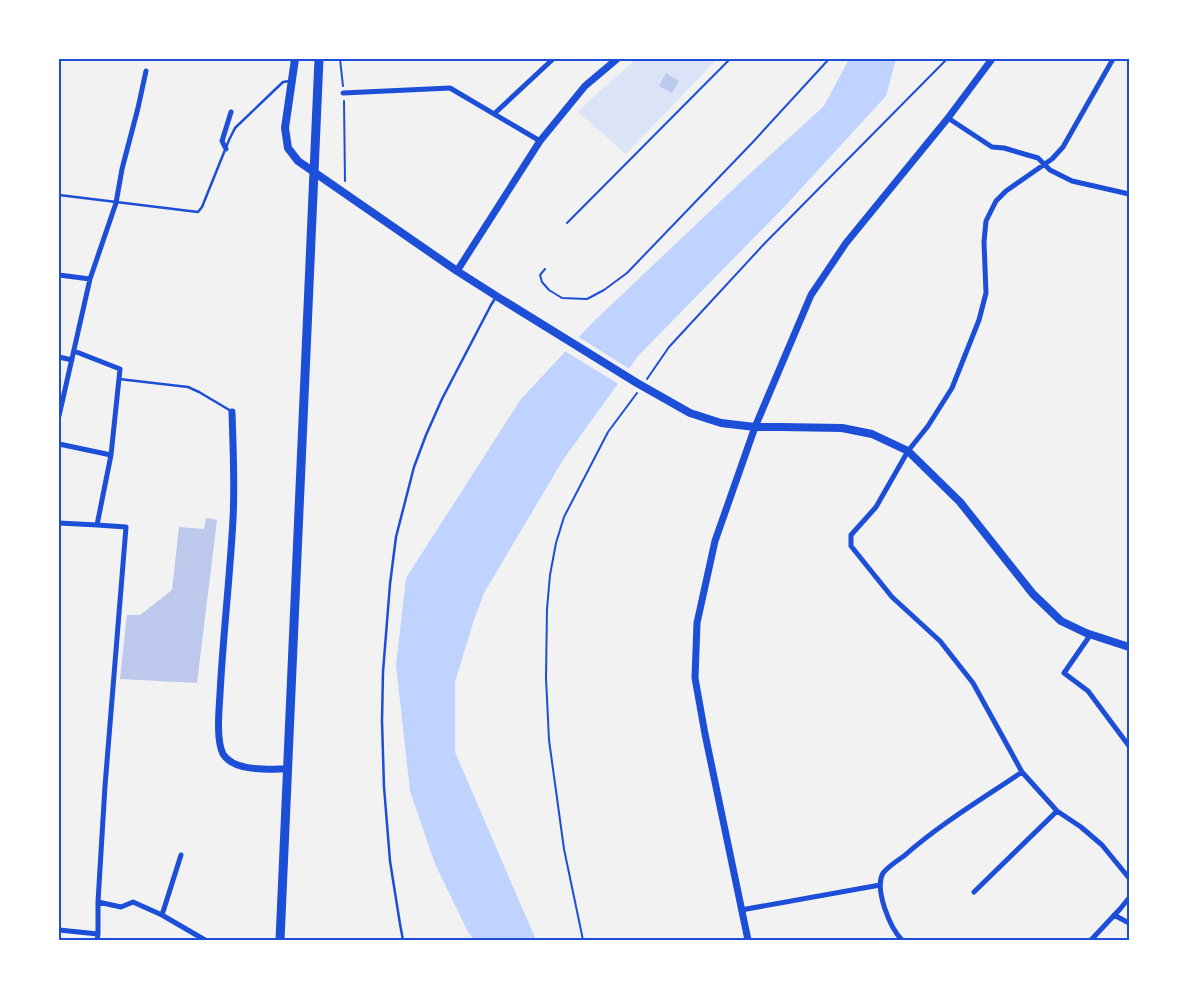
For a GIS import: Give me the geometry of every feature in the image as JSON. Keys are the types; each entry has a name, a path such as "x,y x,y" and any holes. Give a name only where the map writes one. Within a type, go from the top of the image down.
{"highway":[{"path":"280,940 319,59"}],"main road":[{"path":"294,59 285,128 288,148 298,161 457,271 637,383 690,413 721,423 755,428 781,426 842,428 872,434 908,452 960,502 1033,594 1061,621 1129,647"}],"street":[{"path":"494,114 552,59"},
{"path":"457,271 540,141 585,86 617,59"},
{"path":"748,940 704,734 695,678 697,623 715,541 773,381 811,295 846,243 948,118 992,59"},
{"path":"1113,59 1063,147 1052,159 1006,191 996,201 986,221 984,242 986,293 979,320 952,388 928,426 908,452 876,507 851,535 850,546 892,597 940,641 973,683 1022,772 1057,811 1081,827 1102,845 1129,878"},
{"path":"59,416 90,279 116,203 122,169 146,71"},
{"path":"343,93 450,88 540,141"},
{"path":"226,149 222,141 231,112"},
{"path":"948,118 992,147 1004,148 1038,158 1050,170 1072,181 1129,194"},
{"path":"59,275 90,279"},
{"path":"74,351 120,369 110,454 97,525"},
{"path":"59,357 72,360"},
{"path":"232,412 233,519 218,717 220,744 224,755 232,763 258,769 288,769"},
{"path":"59,444 110,454"},
{"path":"59,523 126,527 106,776 97,940"},
{"path":"1091,634 1064,673 1088,691 1129,746"},
{"path":"902,940 885,911 880,884 884,872 924,838 1022,772"},
{"path":"974,892 1057,811"},
{"path":"162,915 181,855"},
{"path":"741,910 880,884"},
{"path":"1091,940 1129,898"},
{"path":"98,902 121,907 133,902 162,915 205,940"},
{"path":"1114,915 1129,923"},
{"path":"59,930 98,934"}],"lane":[{"path":"59,195 198,212 202,207 235,128 283,82 292,81"},
{"path":"404,940 390,860 384,787 382,721 383,672 396,537 412,476 426,435 442,399 491,305 499,298"},
{"path":"119,379 188,387 232,412"}],"path":[{"path":"340,59 343,93 345,194"},
{"path":"567,223 730,59"},
{"path":"545,269 540,275 542,282 549,290 562,298 587,299 604,290 627,273 752,143 829,59"},
{"path":"647,379 669,346 765,243 947,59"},
{"path":"583,940 564,849 549,740 546,678 547,609 550,575 564,517 608,432 636,394"}],"shaded area":[{"path":"636,59 717,59 626,154 578,112"}],"water":[{"path":"849,59 896,59 886,96 786,205 638,356 563,460 484,593 455,682 455,752 536,940 474,940 468,932 435,864 410,791 396,665 406,578 521,399 591,324 824,106"}],"pier":[{"path":"577,336 631,370 620,385 563,350"}],"building":[{"path":"666,73 679,81 672,93 659,86"},
{"path":"206,518 217,520 197,683 120,679 127,615 140,615 172,590 179,527 204,529"}]}
